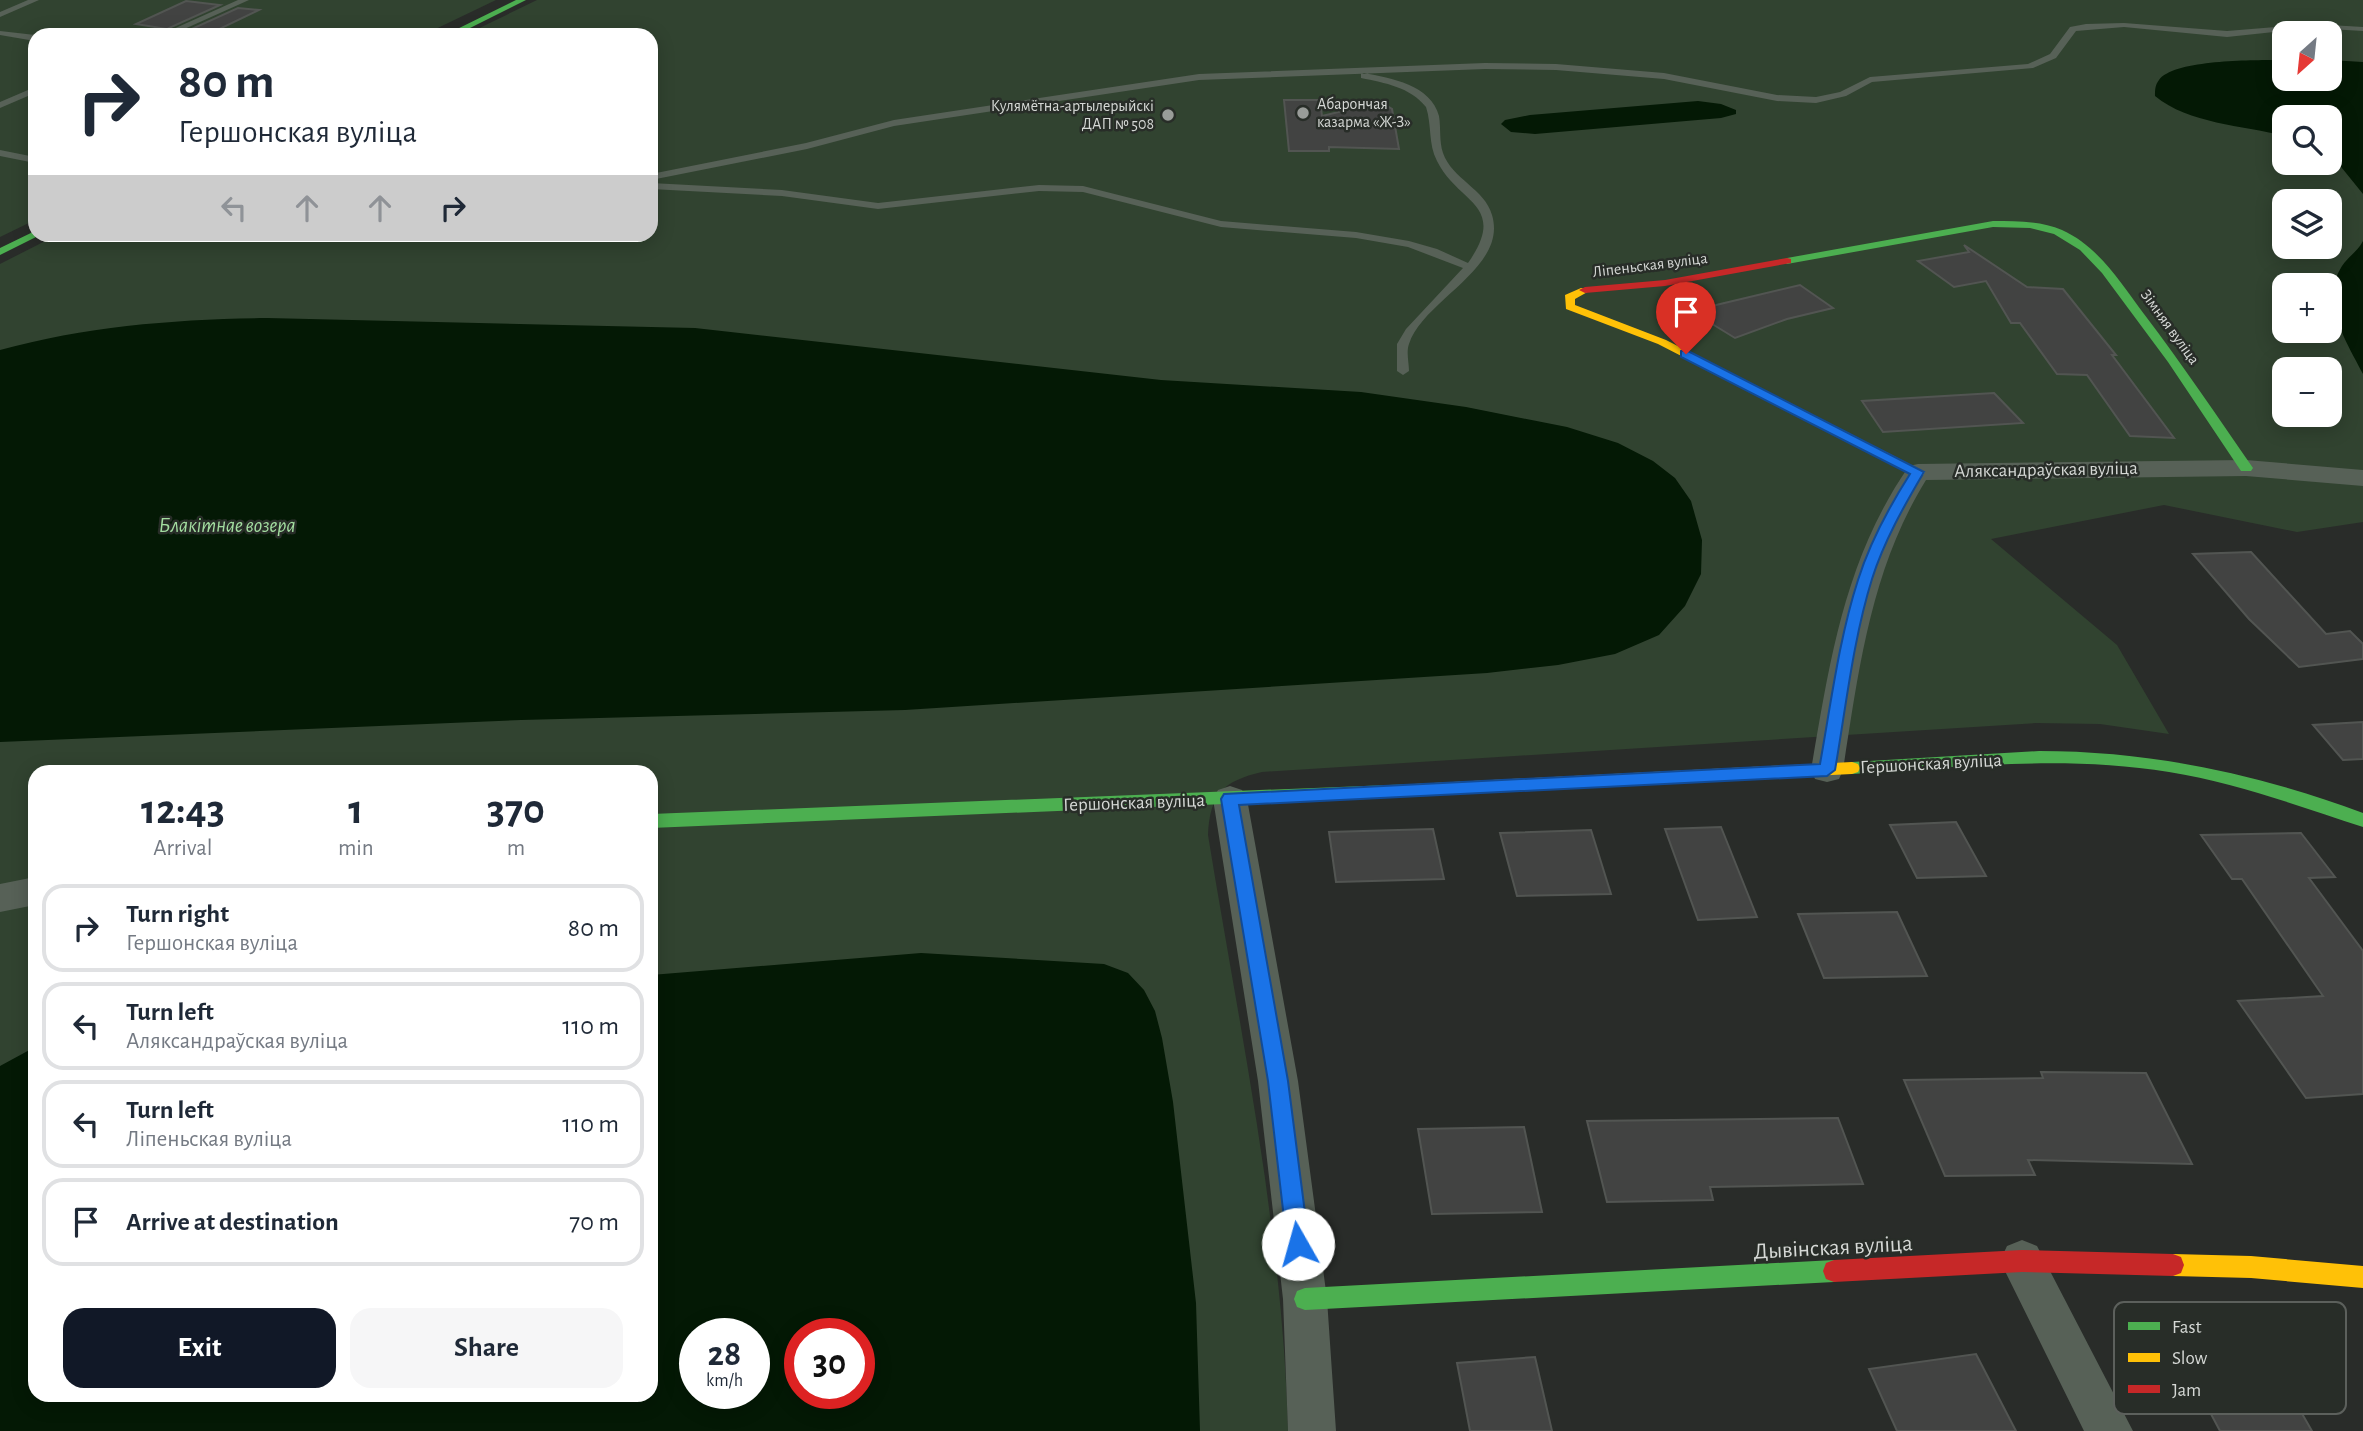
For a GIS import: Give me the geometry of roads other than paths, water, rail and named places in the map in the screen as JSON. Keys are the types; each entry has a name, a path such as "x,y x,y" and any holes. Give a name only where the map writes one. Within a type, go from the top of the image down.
{"street":[{"path":"464,28 522,0"},
{"name":"Ліпеньская вуліца","path":"1918,472 1662,342 1625,326 1578,312 1570,307 1569,297 1585,290 1665,283 1993,224 2009,223 2045,228"},
{"name":"Зімняя вуліца","path":"2045,228 2066,235 2095,258 2176,364 2246,468"},
{"path":"0,252 28,238"},
{"name":"Аляксандраўская вуліца","path":"1918,472 2246,468 2363,478"},
{"path":"1827,770 1848,650 1865,579 1893,512 1918,472"},
{"name":"Гершонская вуліца","path":"658,821 1230,799 2062,757 2116,757 2223,774 2283,791 2363,820"},
{"path":"1230,799 1278,1081 1305,1299 1312,1431"},
{"path":"2022,1261 2109,1431"},
{"name":"Дывінская вуліца","path":"1305,1299 2022,1261 2252,1266 2363,1277"}],"lane":[{"path":"0,15 35,0"},
{"path":"179,28 245,0"},
{"path":"658,176 807,146 894,123 1199,77 1485,66 1556,67 1664,76 1777,97 1816,100 1843,94 1870,80 2029,66 2053,56 2073,29 2086,26 2124,25 2227,34 2314,26 2363,29"},
{"path":"0,33 28,37"},
{"path":"1327,71 1380,79 1400,85 1427,102 1433,113 1439,158 1447,173 1480,203 1488,217 1485,242 1471,268 1425,311 1410,329 1402,347 1403,371"},
{"path":"0,105 28,93"},
{"path":"0,153 28,159"},
{"path":"658,186 769,192 878,206 1015,190 1083,189 1221,224 1345,234 1409,244 1433,251 1471,268"}],"water":[{"path":"2272,60 2272,91 2342,91 2342,61 2363,62 2363,194 2342,168 2342,105 2272,105 2272,134 2184,113 2155,96 2159,80 2181,68 2198,64"},
{"path":"1698,101 1721,104 1736,110 1736,114 1721,118 1535,134 1511,132 1501,124 1505,120 1530,115"},
{"path":"2363,241 2363,374 2342,332 2342,273 2339,273"},
{"name":"Блакітнае возера","path":"267,318 695,328 1161,380 1361,392 1466,407 1567,427 1618,443 1653,461 1675,478 1691,501 1702,540 1701,574 1685,606 1659,635 1615,654 1558,665 1487,673 905,710 521,720 0,742 0,350 66,335 132,325"},
{"path":"921,953 1104,964 1128,973 1144,990 1155,1011 1173,1102 1196,1303 1200,1431 0,1431 0,1066 28,1051 28,1402 658,1402 658,974"}],"place":[{"name":"Абарончая казарма «Ж-З»","path":"1303,113"},
{"name":"Кулямётна-артылерыйскі ДАП № 508","path":"1168,115"}]}
